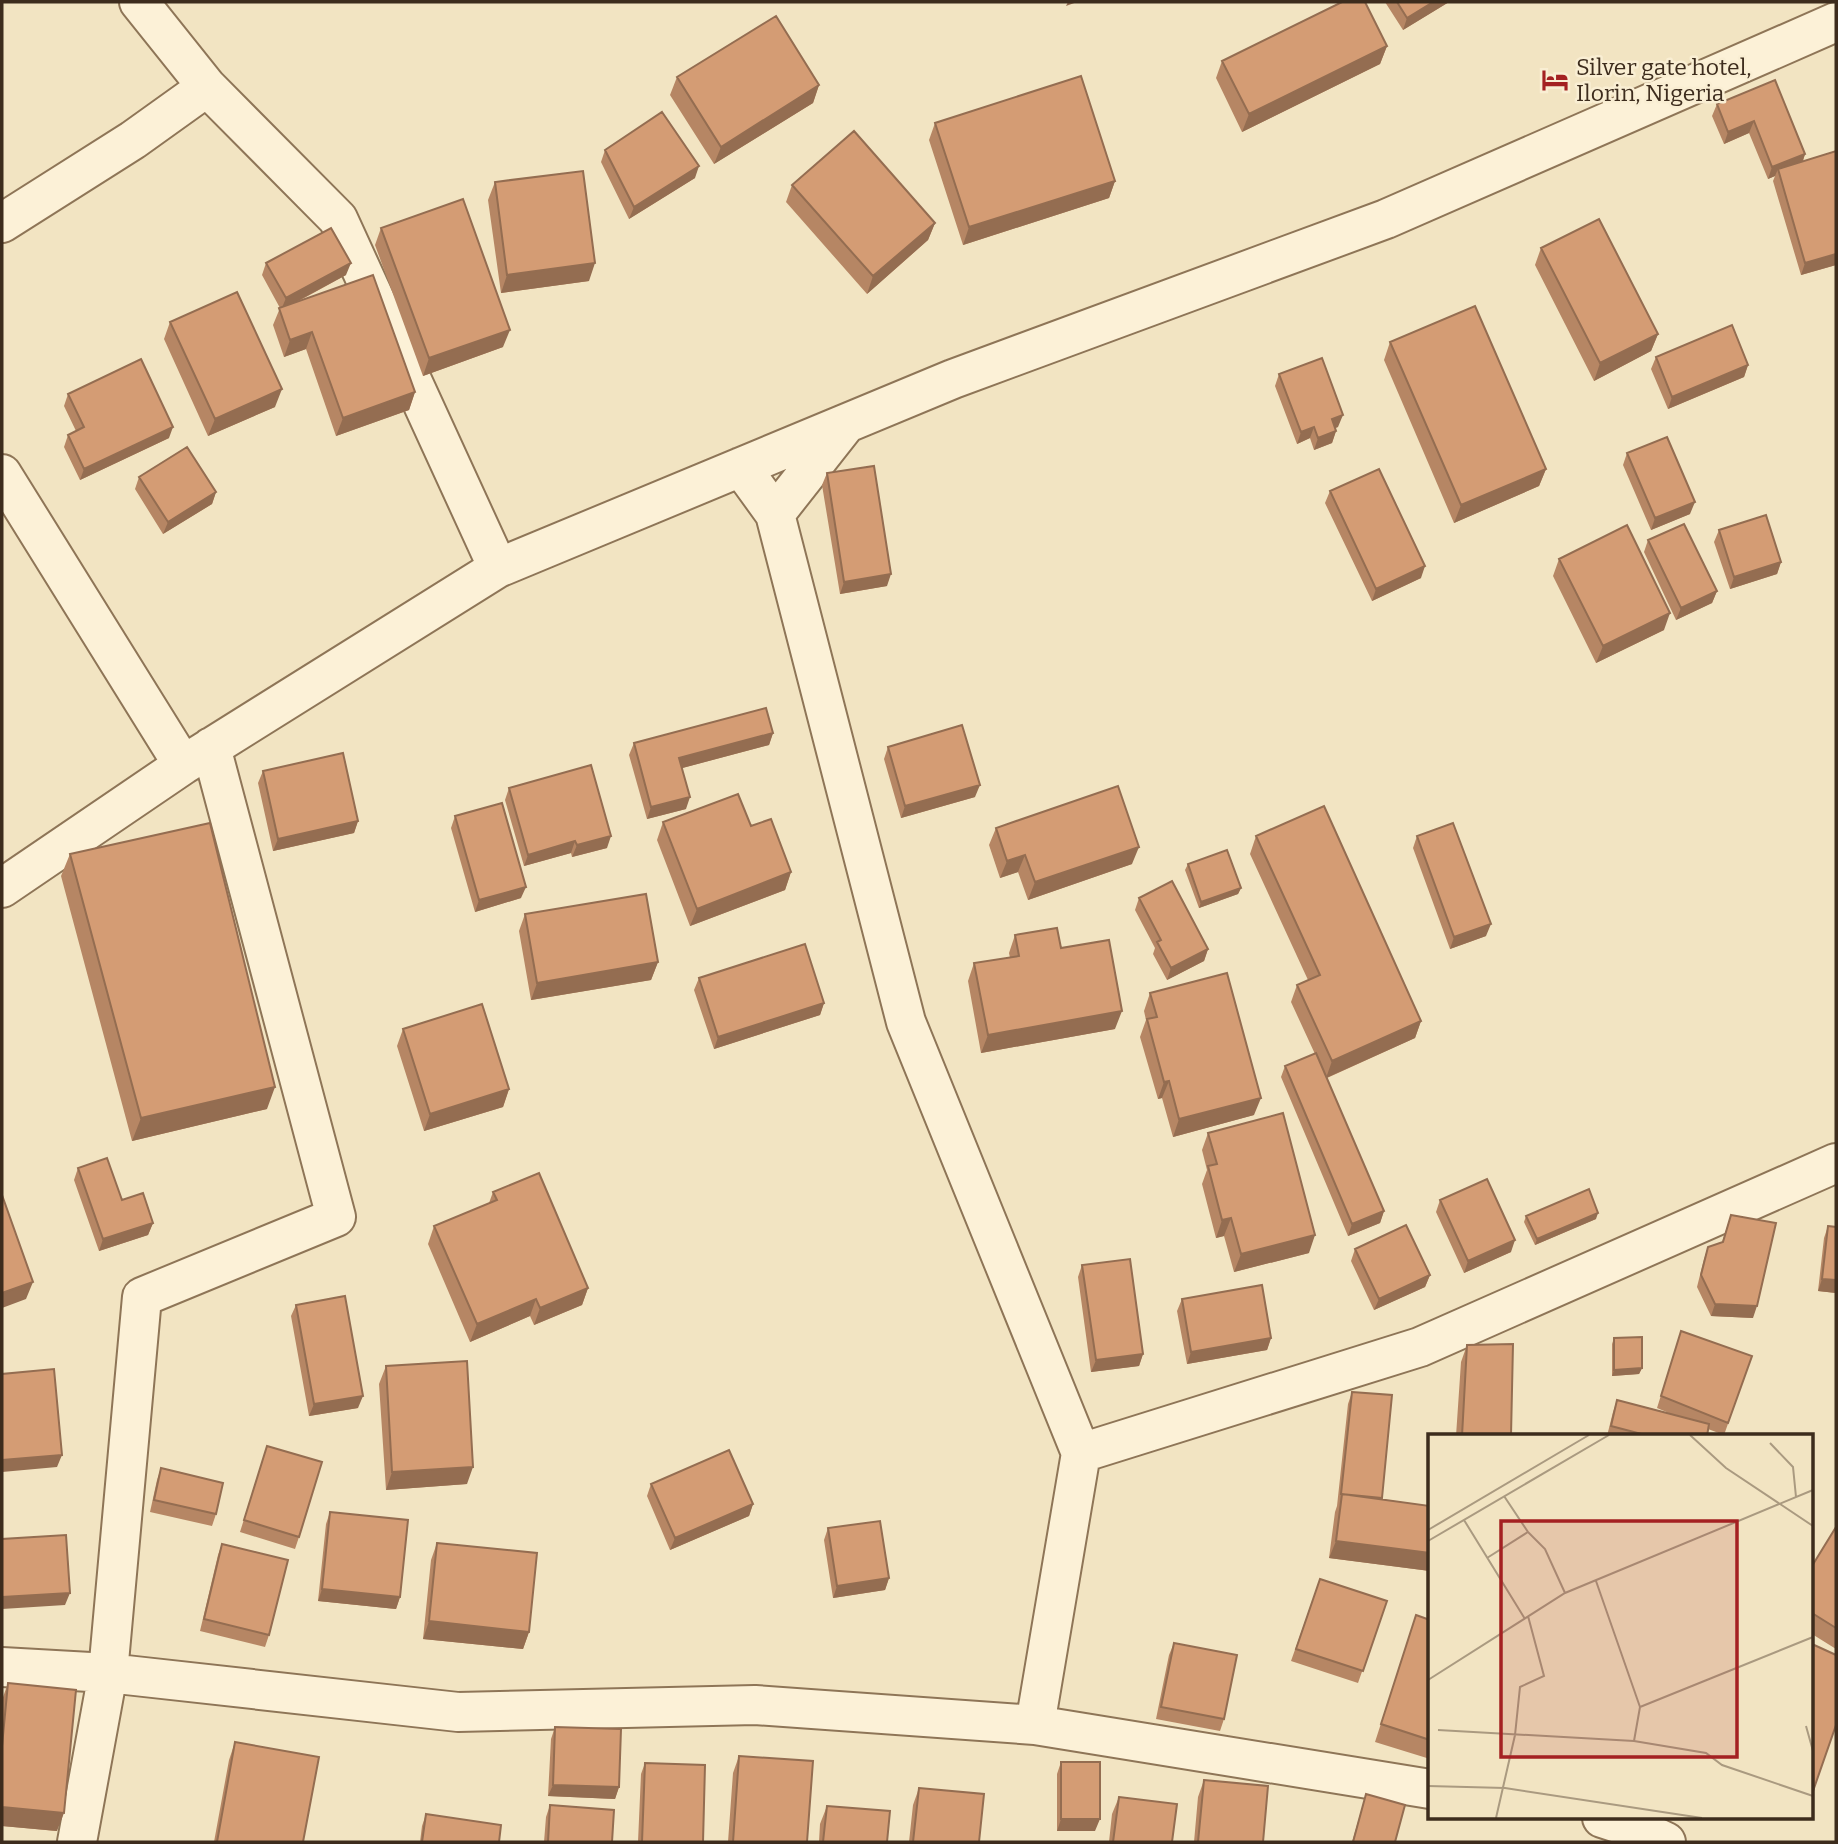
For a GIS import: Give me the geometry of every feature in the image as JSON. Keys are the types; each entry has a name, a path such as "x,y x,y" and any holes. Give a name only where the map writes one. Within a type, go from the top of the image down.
{"street":[{"path":"139,2 206,87 338,219 498,568"},
{"path":"2,888 197,756 498,568 953,379 1386,219 1836,22"},
{"path":"2,223 133,140 206,87"},
{"path":"775,514 847,423"},
{"path":"741,467 775,514 906,1022 1081,1453 1035,1725"},
{"path":"2,474 197,756 336,1217 142,1297 108,1673 76,1842"},
{"path":"1081,1453 1420,1347 1836,1163"},
{"path":"2,1667 108,1673 458,1712 755,1704 1035,1725 1428,1789"},
{"path":"1608,1820 1666,1842"}],"building":[{"path":"1342,2 1365,2 1387,46 1249,114 1222,61"},
{"path":"1397,2 1433,2 1407,18"},
{"path":"776,16 819,85 721,147 677,77"},
{"path":"1081,76 1115,181 969,227 935,123"},
{"path":"1775,80 1805,154 1772,167 1754,121 1728,132 1717,104"},
{"path":"662,112 699,166 634,207 605,150"},
{"path":"854,131 935,223 873,276 792,185"},
{"path":"1836,151 1836,254 1805,263 1778,169"},
{"path":"583,171 595,263 507,275 495,182"},
{"path":"463,199 510,330 429,358 381,228"},
{"path":"1599,219 1658,334 1600,363 1541,248"},
{"path":"331,228 351,263 286,298 266,263"},
{"path":"373,275 415,392 343,418 312,332 290,340 279,308"},
{"path":"237,292 282,389 215,419 170,322"},
{"path":"1475,306 1546,469 1461,505 1390,342"},
{"path":"1732,325 1748,365 1672,397 1656,357"},
{"path":"1322,358 1343,415 1332,419 1336,431 1318,438 1314,427 1301,432 1279,374"},
{"path":"141,359 173,427 84,469 68,435 84,427 68,394"},
{"path":"1667,437 1695,502 1655,518 1627,453"},
{"path":"187,447 216,492 168,522 139,477"},
{"path":"874,466 891,574 844,582 827,473"},
{"path":"1379,469 1425,566 1376,589 1330,491"},
{"path":"1766,515 1781,562 1734,577 1719,530"},
{"path":"1684,524 1717,591 1681,608 1648,540"},
{"path":"1627,525 1670,613 1603,646 1559,559"},
{"path":"766,708 773,733 679,758 690,797 651,807 634,743"},
{"path":"962,725 980,785 905,806 888,747"},
{"path":"343,753 358,821 278,839 263,771"},
{"path":"591,765 611,836 577,845 575,841 528,855 509,788"},
{"path":"1118,786 1139,847 1035,882 1025,855 1007,861 996,828"},
{"path":"738,794 751,826 771,819 791,872 697,909 663,822"},
{"path":"502,803 526,887 479,900 455,816"},
{"path":"1324,806 1421,1021 1332,1061 1297,985 1320,975 1256,836"},
{"path":"210,823 275,1087 141,1118 70,854"},
{"path":"1453,823 1491,924 1454,937 1417,836"},
{"path":"1227,850 1241,888 1201,902 1188,864"},
{"path":"1172,881 1208,949 1171,968 1157,942 1161,940 1139,898"},
{"path":"646,894 658,962 537,983 525,914"},
{"path":"1057,928 1061,948 1109,940 1122,1011 988,1035 974,963 1019,956 1015,935"},
{"path":"805,944 824,1003 718,1037 699,978"},
{"path":"1227,973 1261,1098 1179,1119 1169,1081 1164,1082 1147,1019 1157,1017 1150,993"},
{"path":"482,1004 509,1089 430,1114 403,1029"},
{"path":"1316,1053 1384,1211 1352,1224 1285,1066"},
{"path":"1283,1113 1315,1235 1241,1254 1231,1218 1222,1220 1208,1166 1217,1164 1208,1133"},
{"path":"107,1158 122,1200 143,1193 153,1223 103,1239 78,1168"},
{"path":"539,1173 588,1288 540,1308 536,1299 477,1324 434,1226 497,1200 493,1192"},
{"path":"1487,1179 1515,1240 1468,1261 1440,1200"},
{"path":"1589,1189 1598,1213 1537,1239 1526,1216"},
{"path":"2,1195 33,1282 2,1293"},
{"path":"1731,1215 1776,1223 1757,1306 1715,1304 1701,1275 1708,1247 1723,1242"},
{"path":"1406,1225 1430,1275 1379,1299 1355,1249"},
{"path":"1828,1226 1836,1227 1836,1280 1822,1279"},
{"path":"1130,1259 1143,1354 1096,1360 1082,1265"},
{"path":"1262,1285 1271,1338 1191,1352 1182,1299"},
{"path":"345,1296 363,1396 314,1404 296,1305"},
{"path":"1681,1331 1752,1356 1728,1423 1661,1396"},
{"path":"1642,1337 1642,1368 1614,1370 1614,1338"},
{"path":"1513,1344 1511,1434 1462,1434 1467,1345"},
{"path":"467,1361 473,1467 392,1472 386,1366"},
{"path":"54,1369 62,1455 2,1460 2,1374"},
{"path":"1352,1392 1392,1395 1382,1498 1341,1494"},
{"path":"1617,1400 1709,1424 1707,1434 1641,1434 1611,1426"},
{"path":"267,1446 322,1462 299,1537 244,1520"},
{"path":"729,1450 753,1504 675,1538 651,1484"},
{"path":"161,1468 223,1483 216,1514 154,1500"},
{"path":"1342,1494 1428,1506 1428,1553 1336,1541"},
{"path":"330,1512 408,1520 400,1597 322,1589"},
{"path":"880,1521 889,1578 837,1586 828,1528"},
{"path":"1836,1527 1836,1628 1814,1614 1814,1563"},
{"path":"66,1535 70,1593 2,1597 2,1539"},
{"path":"437,1543 537,1553 529,1632 429,1621"},
{"path":"222,1544 288,1560 269,1635 204,1619"},
{"path":"1320,1579 1387,1601 1363,1671 1296,1649"},
{"path":"1416,1615 1428,1619 1428,1739 1381,1724"},
{"path":"1174,1643 1237,1655 1224,1719 1161,1707"},
{"path":"1814,1645 1836,1655 1836,1725 1814,1788"},
{"path":"8,1683 76,1690 64,1813 2,1807 2,1746"},
{"path":"555,1727 621,1729 619,1787 553,1785"},
{"path":"235,1742 319,1757 303,1842 217,1842"},
{"path":"739,1756 813,1761 807,1842 733,1842"},
{"path":"1061,1762 1100,1762 1100,1819 1061,1819"},
{"path":"645,1763 705,1765 703,1842 642,1842"},
{"path":"1204,1780 1268,1786 1263,1842 1198,1842"},
{"path":"919,1788 984,1794 979,1842 913,1842"},
{"path":"1366,1794 1405,1805 1395,1842 1353,1842"},
{"path":"1119,1797 1177,1804 1172,1842 1113,1842"},
{"path":"550,1805 614,1810 612,1842 548,1842"},
{"path":"827,1806 890,1811 887,1842 823,1842"},
{"path":"426,1814 501,1825 499,1842 422,1842"}],"place":[{"name":"Silver gate hotel, Ilorin, Nigeria","path":"1555,80"}]}
